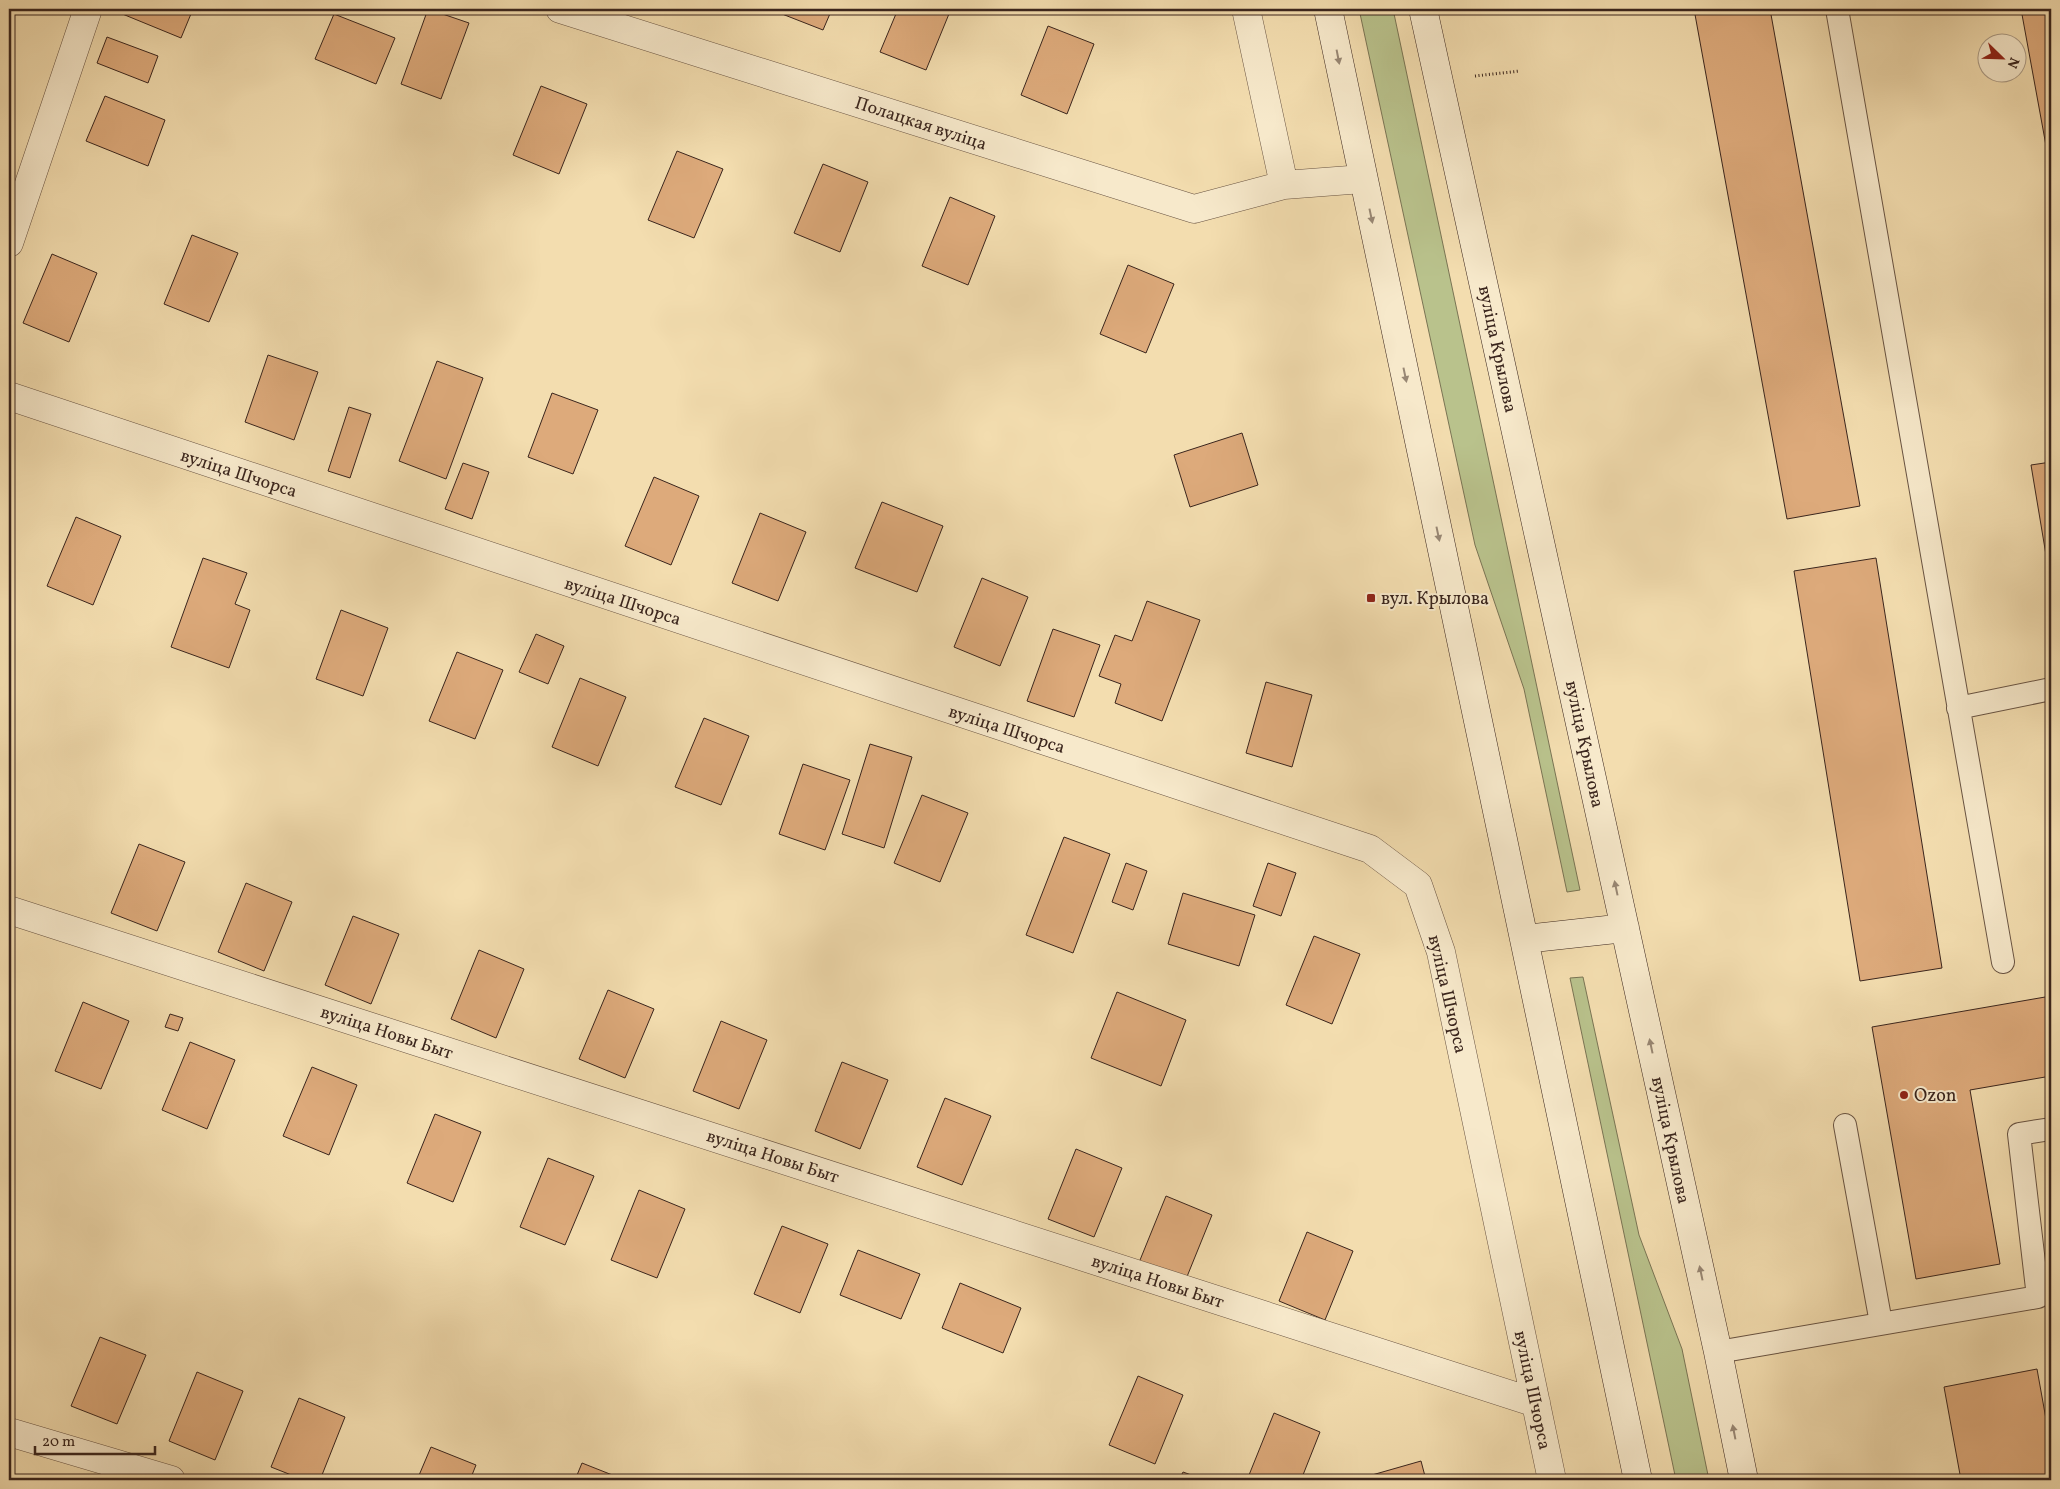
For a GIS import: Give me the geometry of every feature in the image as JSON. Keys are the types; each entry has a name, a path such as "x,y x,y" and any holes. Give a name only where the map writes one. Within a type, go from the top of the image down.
{"street":[{"path":"9,243 88,9"},
{"name":"Полацкая вуліца","path":"560,9 1194,209 1284,185 1363,179"},
{"path":"1246,9 1284,185"},
{"path":"1328,9 1638,1480"},
{"name":"вуліца Крылова","path":"1423,9 1718,1352 1744,1480"},
{"name":"вуліца Шчорса","path":"9,396 1370,849 1418,885 1442,952 1552,1480"},
{"name":"вуліца Новы Быт","path":"9,910 1536,1403"},
{"path":"1524,938 1625,928"},
{"path":"9,1432 171,1480"}],"lane":[{"path":"1837,9 2003,962"},
{"path":"1958,708 2051,689"},
{"path":"1845,1125 1881,1324"},
{"path":"1718,1352 2038,1297 2019,1134 2051,1128"}],"path":[{"path":"1476,76 1520,71"}],"green space":[{"path":"1359,9 1393,9 1580,890 1567,892 1524,689 1475,545"},
{"path":"1583,977 1639,1235 1682,1349 1709,1480 1676,1480 1570,978"}],"building":[{"path":"122,9 193,9 181,38 120,13"},
{"path":"428,9 469,23 441,99 401,84"},
{"path":"778,9 832,9 823,30 777,12"},
{"path":"898,9 951,9 926,70 880,52"},
{"path":"1694,9 1770,9 1860,506 1787,519"},
{"path":"2021,9 2051,9 2051,173 2028,47 2028,32 2025,32"},
{"path":"334,14 395,38 376,84 315,59"},
{"path":"1048,26 1094,44 1067,114 1021,95"},
{"path":"107,37 158,56 148,83 97,63"},
{"path":"541,86 587,104 559,174 513,155"},
{"path":"105,96 165,120 148,166 86,141"},
{"path":"677,151 723,169 694,238 648,220"},
{"path":"823,164 868,182 840,252 794,233"},
{"path":"950,197 995,216 968,285 922,266"},
{"path":"192,235 238,253 209,322 164,304"},
{"path":"52,254 97,273 69,342 23,323"},
{"path":"1128,265 1174,284 1146,353 1100,334"},
{"path":"268,355 318,372 294,440 245,422"},
{"path":"437,361 483,378 446,479 399,461"},
{"path":"552,393 598,410 573,474 528,457"},
{"path":"349,407 371,414 350,478 328,471"},
{"path":"1242,433 1258,485 1190,507 1174,455"},
{"path":"2051,462 2051,585 2031,465"},
{"path":"463,463 489,472 472,519 445,509"},
{"path":"654,477 699,496 671,565 625,546"},
{"path":"882,502 943,526 917,592 855,568"},
{"path":"760,513 806,532 778,601 732,583"},
{"path":"76,517 121,536 93,605 47,586"},
{"path":"203,558 247,573 235,604 250,610 229,668 171,647"},
{"path":"1876,558 1942,968 1860,981 1794,571"},
{"path":"982,578 1028,597 1000,666 954,647"},
{"path":"1147,601 1200,620 1162,721 1115,703 1121,684 1099,676 1115,635 1132,641"},
{"path":"341,610 388,628 363,696 316,679"},
{"path":"1053,629 1100,645 1074,717 1027,701"},
{"path":"536,634 564,646 548,684 519,672"},
{"path":"457,652 503,670 475,739 429,721"},
{"path":"580,678 626,697 598,766 552,747"},
{"path":"1266,682 1312,695 1292,767 1246,753"},
{"path":"704,718 749,736 721,805 675,787"},
{"path":"870,744 912,757 884,848 842,834"},
{"path":"803,764 850,780 825,850 779,834"},
{"path":"922,795 968,813 940,882 894,863"},
{"path":"1064,837 1110,854 1073,953 1026,935"},
{"path":"139,844 185,862 157,931 111,913"},
{"path":"1126,863 1147,871 1133,910 1112,902"},
{"path":"1268,863 1296,873 1281,916 1253,906"},
{"path":"246,883 292,902 264,971 218,952"},
{"path":"1183,893 1255,915 1239,966 1168,944"},
{"path":"353,916 399,934 371,1004 325,985"},
{"path":"1314,936 1360,954 1332,1024 1286,1005"},
{"path":"479,950 524,969 496,1038 451,1019"},
{"path":"608,990 654,1009 625,1078 579,1059"},
{"path":"1117,992 1186,1020 1161,1086 1091,1058"},
{"path":"2051,996 2051,1076 1970,1090 2000,1264 1916,1279 1872,1027"},
{"path":"83,1002 129,1021 101,1089 55,1071"},
{"path":"170,1014 183,1018 178,1031 165,1027"},
{"path":"721,1021 767,1040 739,1109 693,1091"},
{"path":"190,1042 235,1060 207,1129 162,1110"},
{"path":"842,1062 888,1080 860,1149 815,1131"},
{"path":"312,1067 357,1085 329,1155 283,1136"},
{"path":"945,1098 991,1116 962,1185 917,1167"},
{"path":"435,1114 481,1132 453,1202 407,1183"},
{"path":"1076,1149 1122,1168 1094,1237 1048,1219"},
{"path":"548,1158 594,1176 565,1245 520,1227"},
{"path":"639,1190 685,1209 657,1278 611,1260"},
{"path":"1166,1196 1212,1215 1184,1284 1138,1265"},
{"path":"782,1226 828,1244 800,1313 754,1294"},
{"path":"1307,1232 1353,1251 1325,1320 1279,1301"},
{"path":"858,1250 920,1274 901,1319 840,1295"},
{"path":"960,1283 1021,1308 1003,1353 942,1328"},
{"path":"100,1337 146,1355 117,1424 71,1406"},
{"path":"2037,1369 2051,1447 2051,1480 1961,1480 1944,1387"},
{"path":"197,1372 243,1391 215,1460 169,1441"},
{"path":"1138,1376 1183,1395 1155,1464 1109,1445"},
{"path":"299,1398 345,1417 320,1480 304,1480 271,1467"},
{"path":"1274,1413 1320,1432 1301,1480 1247,1480"},
{"path":"431,1447 476,1465 470,1480 417,1480"},
{"path":"1421,1461 1426,1480 1374,1480 1372,1475"},
{"path":"582,1463 625,1480 575,1480"},
{"path":"1183,1472 1205,1480 1179,1480"}],"place":[{"name":"вул. Крылова","path":"1371,598"},
{"name":"Ozon","path":"1904,1095"}]}
